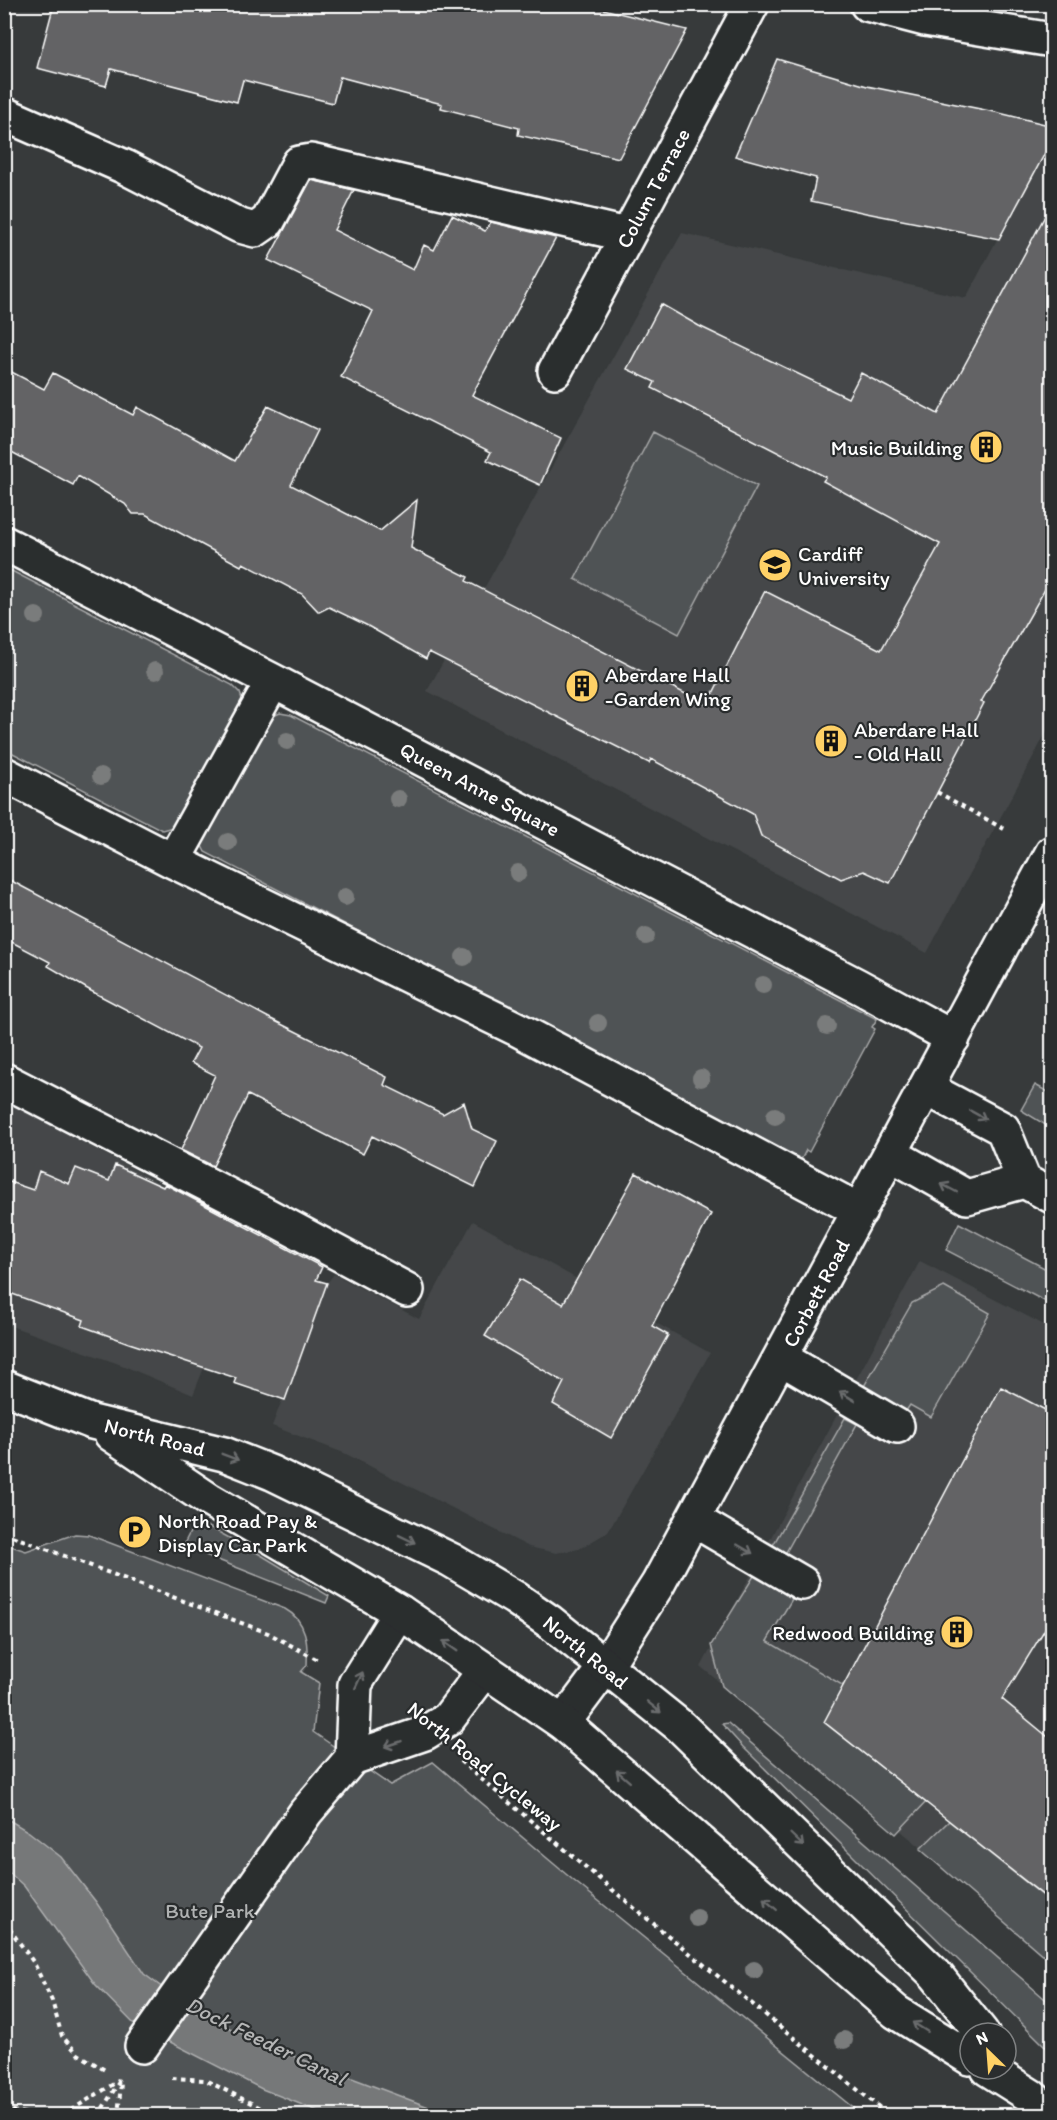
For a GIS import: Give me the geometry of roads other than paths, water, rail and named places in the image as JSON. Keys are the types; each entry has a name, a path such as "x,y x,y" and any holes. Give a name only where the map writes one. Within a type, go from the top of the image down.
{"street":[{"name":"Colum Terrace","path":"555,371 752,4"},
{"path":"867,4 926,19 1053,40"},
{"path":"4,114 125,167 240,226 255,230 268,221 299,163 311,161 627,235"},
{"name":"Queen Anne Square","path":"4,543 858,986 953,1038"},
{"path":"173,861 273,681"},
{"path":"4,774 173,861 519,1030 860,1211"},
{"name":"Corbett Road","path":"562,1723 605,1667 658,1584 1053,854"},
{"path":"4,1080 407,1290"},
{"path":"926,1088 1003,1129 1024,1181 1053,1196"},
{"path":"891,1154 967,1197 1024,1181"},
{"path":"781,1358 897,1426"},
{"name":"North Road","path":"4,1387 92,1422 224,1454 314,1493 451,1560 516,1598 550,1622 681,1727 936,1975 972,2021"},
{"name":"North Road","path":"92,1422 209,1500 400,1612 562,1723 896,2012 958,2051"},
{"path":"694,1520 802,1583"},
{"path":"352,1758 355,1684 400,1612"},
{"path":"142,2046 306,1812 352,1758 425,1733 448,1719 485,1670"},
{"path":"1018,2078 1042,2105"},
{"path":"1006,2081 1042,2105"}],"place":[{"name":"Music Building","path":"986,447"},
{"name":"Cardiff University","path":"775,565"},
{"name":"Aberdare Hall -Garden Wing","path":"582,686"},
{"name":"Aberdare Hall - Old Hall","path":"831,741"},
{"name":"North Road Pay & Display Car Park","path":"135,1532"},
{"name":"Redwood Building","path":"957,1632"}],"park label":[{"name":"Bute Park","path":"210,1910"}],"water label":[{"name":"Dock Feeder Canal","path":"266,2041"}]}
